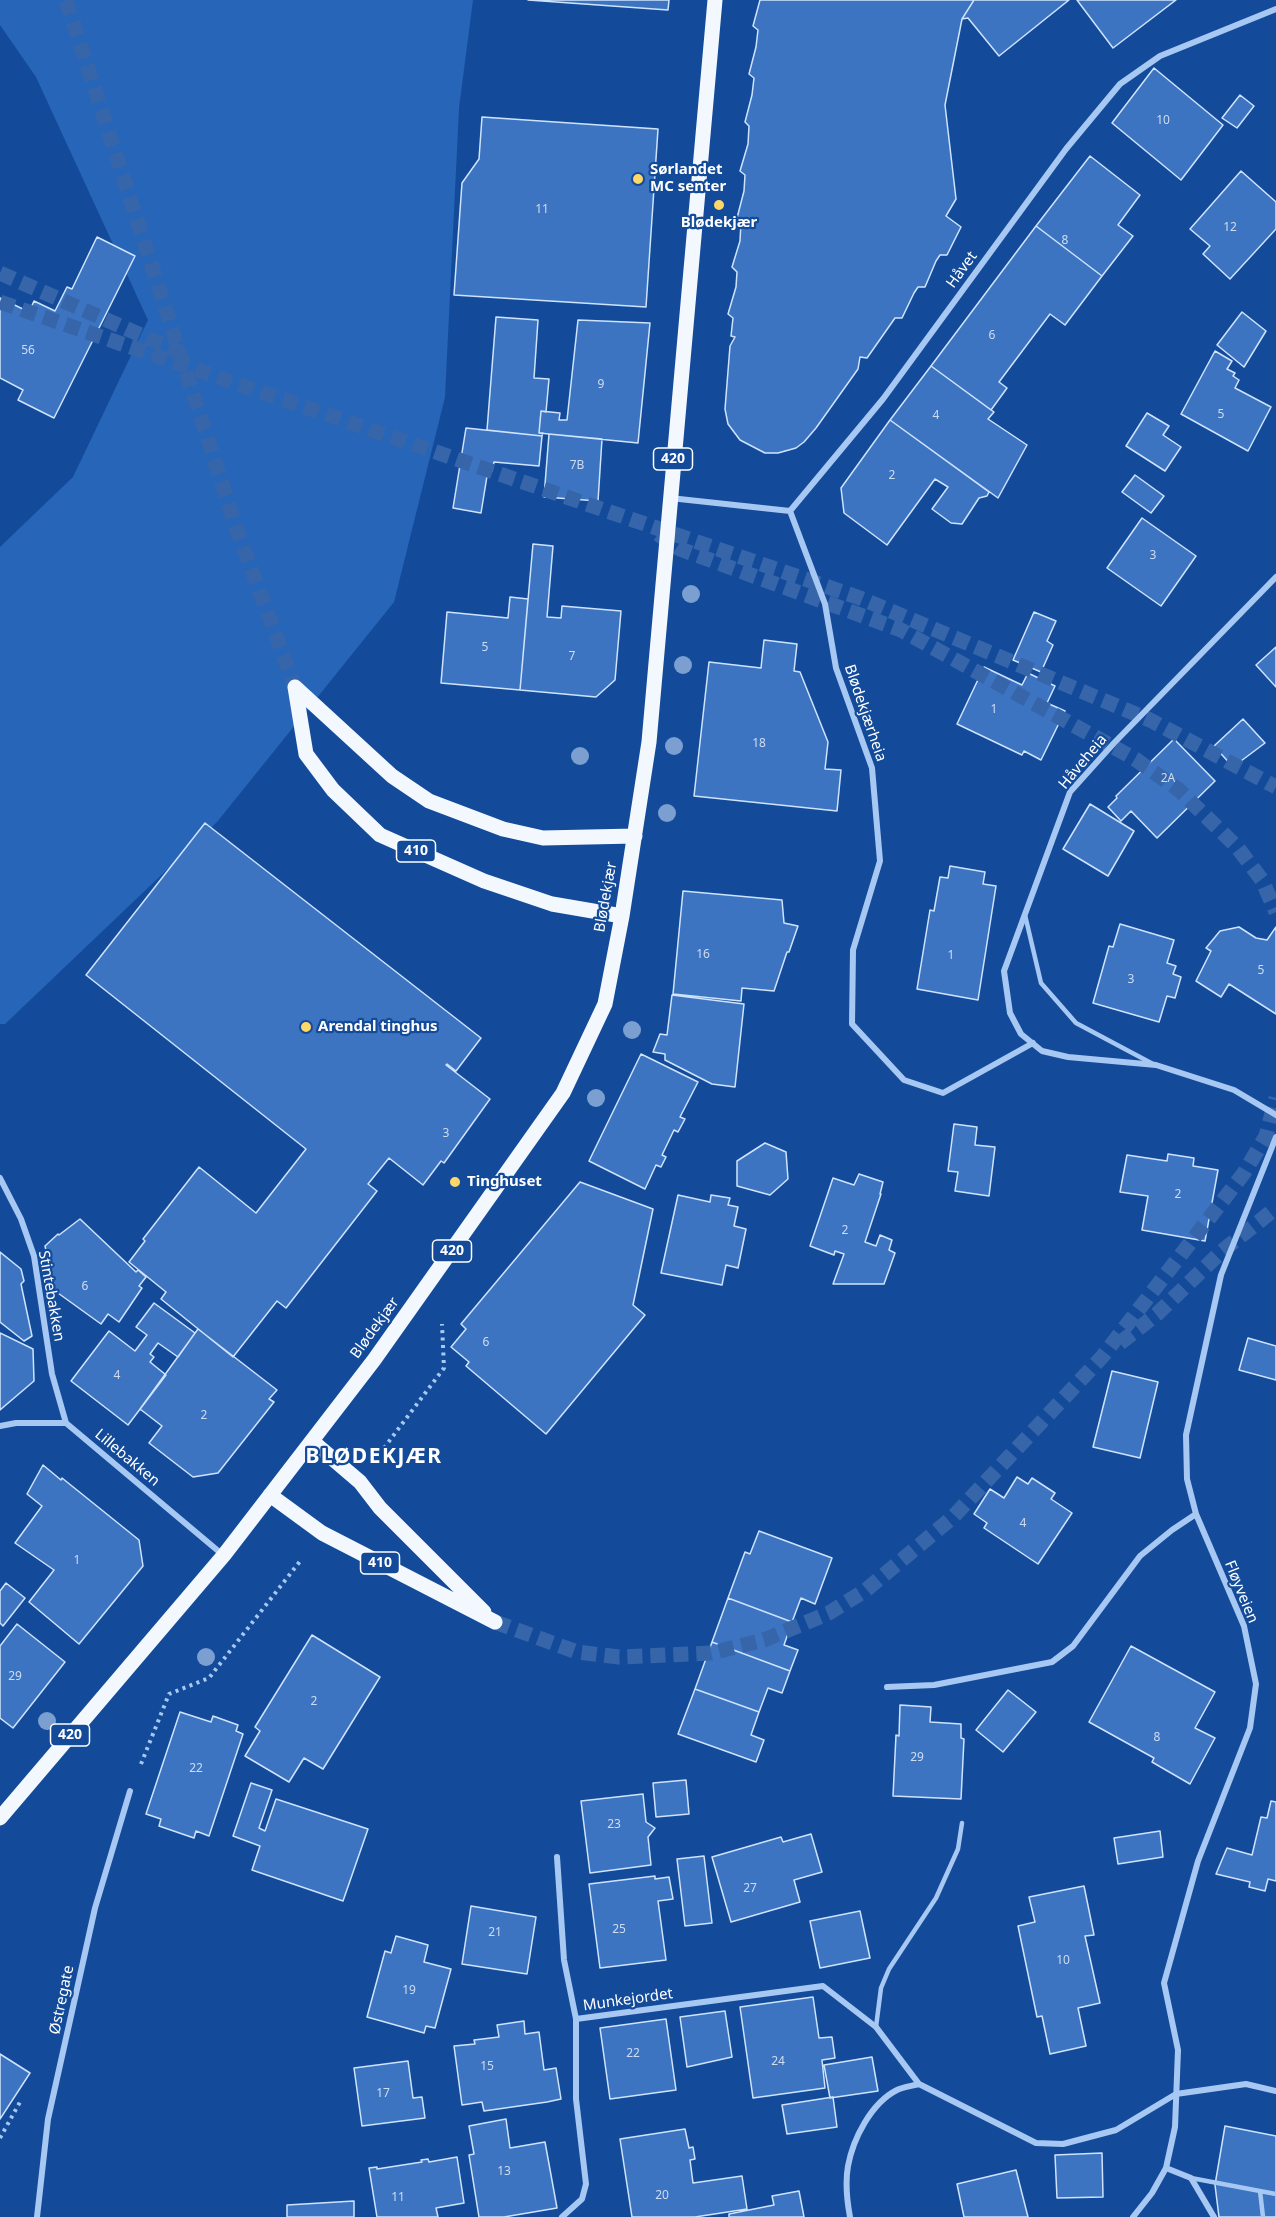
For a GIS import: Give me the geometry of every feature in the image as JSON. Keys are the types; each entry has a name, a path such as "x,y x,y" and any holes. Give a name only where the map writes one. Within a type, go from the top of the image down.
{"main road":[{"name":"Blødekjær","path":"0,1818 224,1555 399,1325 563,1093 605,1004 622,916 648,742 715,0"},
{"name":"410","path":"622,916 540,900 484,881 380,835 333,790 306,754 295,687 392,776 429,801 503,829 543,838 634,836"},
{"name":"410","path":"270,1495 322,1533 495,1622 380,1508 360,1482 312,1441"}],"street":[{"name":"Håvet","path":"790,511 883,399 1066,149 1120,84 1160,56 1276,9"},
{"path":"669,498 790,511"},
{"name":"Blødekjærheia","path":"790,511 825,604 836,668 872,768 880,861 853,950 852,1024 904,1080 943,1093 1033,1043"},
{"name":"Håveheia","path":"1033,1043 1021,1034 1010,1013 1004,970 1070,792 1114,743 1276,577"},
{"path":"1033,1043 1041,1051 1068,1057 1156,1065 1234,1090 1276,1115"},
{"name":"Fløyveien","path":"1133,2217 1152,2193 1166,2168 1175,2127 1178,2050 1164,1983 1198,1861 1250,1728 1256,1684 1244,1626 1196,1514 1187,1479 1186,1435 1221,1275 1276,1137"},
{"name":"Stintebakken","path":"0,1178 21,1219 34,1256 52,1374 66,1423"},
{"path":"0,1426 66,1423"},
{"name":"Lillebakken","path":"66,1423 224,1555"},
{"path":"887,1687 934,1685 1052,1662 1073,1646 1140,1556 1196,1514"},
{"name":"Østregate","path":"37,2217 48,2119 95,1908 130,1791"},
{"path":"557,1857 564,1960 576,2019"},
{"name":"Munkejordet","path":"562,2217 582,2199 586,2184 576,2099 576,2019 823,1986 876,2026 919,2084 1036,2143 1063,2144 1116,2130 1176,2094"},
{"path":"850,2217 847,2201 848,2167 858,2133 878,2104 897,2090 919,2084"},
{"path":"1176,2094 1246,2084 1276,2091"},
{"path":"1166,2168 1191,2178 1214,2217"}],"lane":[{"path":"1025,915 1041,983 1076,1023 1156,1065"},
{"path":"876,2026 880,1988 889,1969 936,1898 958,1850 962,1823"},
{"path":"1191,2178 1276,2194"},
{"path":"1260,2191 1263,2217"}],"path":[{"path":"384,1448 444,1368 442,1316"},
{"path":"130,1791 169,1694 209,1678 303,1557"}],"shaded area":[{"path":"0,0 473,0 459,108 445,397 394,602 217,822 5,1024 0,1024 0,547 73,477 148,320 36,77 0,25"}],"building":[{"path":"528,0 669,0 668,10"},
{"path":"760,0 974,0 962,19 945,105 956,199 946,216 961,227 947,255 940,255 936,261 925,287 918,287 902,318 895,318 867,358 860,357 858,369 816,428 796,448 778,453 765,453 740,440 728,424 725,409 730,346 735,337 731,336 733,318 728,314 736,287 737,272 732,267 740,241 741,222 737,218 744,191 745,175 740,171 748,144 749,126 745,122 754,78 749,74 758,30 753,26"},
{"path":"974,0 1069,0 999,56 968,18 962,19"},
{"path":"1077,0 1176,0 1113,48"},
{"path":"1154,68 1223,125 1181,180 1112,123"},
{"path":"1240,95 1254,106 1237,128 1222,118"},
{"path":"482,117 658,129 646,307 454,295 462,183 479,159"},
{"path":"1090,156 1140,195 1118,225 1133,236 1102,276 1036,226"},
{"path":"1241,171 1276,202 1276,229 1230,279 1203,254 1210,246 1190,229"},
{"path":"1036,226 1102,276 1065,325 1050,314 999,382 1007,388 991,410 931,366"},
{"path":"97,237 135,256 54,418 18,400 23,390 0,378 0,298 29,312 34,301 55,311 67,287 72,289"},
{"path":"1242,312 1266,331 1244,367 1217,345"},
{"path":"496,317 538,320 534,378 549,379 546,412 541,411 539,433 543,433 542,436 487,430"},
{"path":"578,320 650,323 638,443 539,433 541,411 560,413 559,420 567,420"},
{"path":"1215,351 1232,361 1227,369 1235,373 1233,376 1239,380 1235,388 1271,407 1248,451 1181,414"},
{"path":"931,366 994,412 988,419 1027,445 998,498 890,420"},
{"path":"1147,413 1169,426 1163,435 1181,447 1165,471 1126,446"},
{"path":"890,420 989,492 987,496 979,498 962,524 951,523 932,509 948,487 935,479 887,545 844,513 841,488"},
{"path":"466,428 542,436 539,466 494,462 492,471 488,470 481,513 453,508"},
{"path":"549,434 602,439 598,501 544,497"},
{"path":"1135,475 1164,496 1151,513 1122,492"},
{"path":"1142,518 1196,556 1161,606 1107,568"},
{"path":"533,544 553,546 547,617 561,618 562,606 621,611 615,680 596,697 520,690"},
{"path":"510,597 528,599 520,690 441,683 447,612 508,618"},
{"path":"1034,612 1056,621 1047,641 1053,645 1041,672 1013,660"},
{"path":"764,640 797,644 794,671 800,672 828,742 825,769 841,770 837,811 694,796 709,662 761,668"},
{"path":"1276,647 1276,687 1256,665"},
{"path":"984,667 1022,685 1028,673 1055,686 1047,703 1065,711 1041,760 1024,751 1022,755 957,724"},
{"path":"1243,719 1265,743 1233,767 1214,746"},
{"path":"1174,739 1215,781 1157,838 1131,811 1121,821 1108,807 1117,798 1116,796"},
{"path":"1090,804 1134,831 1108,876 1063,849"},
{"path":"205,823 481,1038 456,1071 446,1065 490,1099 444,1163 441,1161 423,1185 389,1158 368,1184 377,1191 286,1308 277,1301 233,1357 161,1299 166,1292 129,1262 145,1241 143,1239 199,1167 256,1213 306,1149 86,975"},
{"path":"950,866 985,872 983,884 996,886 978,1000 917,989 930,910 934,911 940,877 948,878"},
{"path":"683,891 782,900 784,923 798,926 774,991 742,988 741,1001 673,994"},
{"path":"1120,924 1174,940 1167,963 1176,966 1173,974 1181,977 1175,998 1167,996 1159,1022 1093,1003 1109,946 1113,947"},
{"path":"1239,927 1256,938 1267,940 1276,927 1276,1014 1229,984 1221,997 1196,981 1211,951 1206,948 1220,931"},
{"path":"672,995 744,1004 735,1087 712,1084 665,1060 665,1054 653,1052 660,1034 667,1035"},
{"path":"641,1054 698,1082 680,1117 685,1119 678,1132 674,1130 662,1155 666,1157 661,1167 656,1165 645,1189 589,1161"},
{"path":"954,1124 977,1127 975,1145 995,1147 989,1196 955,1191 958,1172 948,1171"},
{"path":"765,1143 786,1152 788,1179 770,1195 737,1186 737,1161"},
{"path":"1168,1154 1194,1158 1193,1166 1218,1170 1205,1241 1142,1230 1148,1196 1120,1192 1127,1155 1167,1161"},
{"path":"859,1174 883,1182 865,1242 876,1246 880,1235 892,1240 889,1250 895,1253 884,1284 833,1284 844,1254 835,1251 834,1255 810,1246 833,1178 854,1185"},
{"path":"580,1182 653,1209 633,1305 645,1315 546,1434 466,1366 469,1362 451,1347 466,1329 461,1324"},
{"path":"678,1195 710,1202 711,1195 730,1198 728,1205 738,1207 734,1226 746,1229 738,1268 726,1265 722,1285 661,1273"},
{"path":"80,1219 136,1272 138,1270 146,1277 139,1286 142,1288 119,1322 108,1314 101,1324 51,1288 54,1285 45,1246"},
{"path":"0,1252 21,1269 24,1281 21,1284 32,1336 24,1341 0,1322"},
{"path":"154,1303 195,1333 178,1357 158,1343 150,1354 154,1357 150,1362 166,1375 128,1425 71,1381 109,1331 135,1351 147,1335 136,1327"},
{"path":"198,1329 277,1390 269,1399 274,1402 218,1473 193,1477 149,1443 162,1426 140,1409"},
{"path":"0,1333 33,1349 34,1381 0,1410"},
{"path":"1248,1338 1276,1346 1276,1380 1239,1370"},
{"path":"1112,1371 1158,1382 1140,1458 1093,1447"},
{"path":"43,1465 139,1540 143,1566 79,1644 29,1602 54,1570 15,1543 42,1506 27,1494"},
{"path":"1017,1477 1028,1484 1032,1478 1055,1493 1051,1499 1072,1513 1038,1564 984,1528 987,1523 974,1514 990,1489 1004,1498"},
{"path":"759,1531 832,1558 815,1604 801,1598 792,1622 728,1598 745,1552 750,1554"},
{"path":"6,1583 25,1598 3,1626 0,1623 0,1591"},
{"path":"728,1598 792,1622 784,1645 798,1650 790,1671 712,1642"},
{"path":"17,1624 65,1662 13,1728 0,1718 0,1646"},
{"path":"312,1635 380,1677 323,1769 304,1758 289,1782 245,1756 260,1731 255,1727"},
{"path":"712,1642 790,1671 782,1693 768,1688 759,1712 695,1689"},
{"path":"1131,1646 1215,1692 1195,1728 1215,1738 1190,1784 1152,1762 1154,1758 1089,1722"},
{"path":"695,1689 759,1712 751,1735 764,1740 756,1762 678,1734"},
{"path":"1008,1690 1036,1712 1003,1752 976,1730"},
{"path":"900,1705 931,1707 930,1722 961,1724 961,1738 964,1739 961,1799 893,1796"},
{"path":"180,1712 211,1722 213,1716 238,1725 236,1731 243,1734 209,1836 196,1831 194,1838 159,1826 161,1819 146,1814"},
{"path":"686,1780 689,1814 656,1817 653,1783"},
{"path":"251,1783 272,1790 259,1828 265,1831 276,1799 368,1829 343,1901 252,1870 260,1846 233,1836"},
{"path":"643,1794 646,1822 655,1828 648,1837 651,1865 590,1873 581,1801"},
{"path":"1271,1801 1276,1802 1276,1881 1268,1879 1265,1891 1249,1887 1250,1882 1216,1874 1227,1848 1252,1855 1261,1817 1267,1818"},
{"path":"1160,1831 1163,1857 1118,1864 1114,1838"},
{"path":"811,1834 822,1872 794,1880 800,1902 731,1922 712,1857 781,1837 783,1842"},
{"path":"704,1856 712,1923 685,1926 677,1859"},
{"path":"655,1876 655,1879 669,1877 673,1899 658,1901 666,1960 600,1968 589,1884"},
{"path":"1084,1886 1094,1935 1085,1936 1100,2003 1078,2008 1086,2046 1050,2054 1042,2016 1037,2017 1018,1926 1035,1922 1029,1897"},
{"path":"471,1906 536,1917 527,1974 462,1964"},
{"path":"860,1911 870,1958 820,1968 810,1921"},
{"path":"396,1936 428,1945 424,1962 451,1969 435,2028 426,2026 424,2033 367,2017 385,1951 391,1953"},
{"path":"813,1997 819,2038 832,2037 835,2058 822,2060 825,2088 753,2098 740,2007"},
{"path":"725,2011 732,2057 687,2067 680,2017"},
{"path":"666,2019 676,2090 610,2099 600,2028"},
{"path":"524,2021 525,2034 539,2032 544,2070 556,2068 561,2099 484,2111 482,2102 462,2105 454,2046 475,2044 474,2040 499,2037 497,2025"},
{"path":"0,2054 30,2073 0,2119"},
{"path":"872,2057 878,2091 830,2098 824,2065"},
{"path":"408,2061 413,2098 422,2097 425,2118 362,2126 354,2068"},
{"path":"833,2097 837,2127 787,2134 782,2105"},
{"path":"506,2119 510,2148 545,2142 557,2208 504,2217 479,2217 469,2155 474,2154 469,2126"},
{"path":"1225,2126 1276,2136 1276,2217 1219,2217 1215,2185"},
{"path":"685,2129 689,2148 693,2147 695,2159 690,2160 693,2183 742,2176 747,2209 695,2217 632,2217 620,2139"},
{"path":"1102,2153 1103,2197 1057,2198 1055,2155"},
{"path":"457,2157 464,2203 436,2208 438,2217 377,2217 369,2168 377,2167 377,2169 422,2162 421,2160 428,2159 429,2162"},
{"path":"1016,2170 1028,2217 964,2217 957,2184"},
{"path":"799,2191 804,2217 729,2217 729,2214 774,2205 772,2196"},
{"path":"354,2201 354,2217 287,2217 287,2205"}],"tunnel":[{"path":"66,0 237,530 295,687"},
{"path":"0,273 184,354"},
{"path":"0,302 860,598 1150,720 1276,787"},
{"path":"658,534 680,549 901,630 1135,759 1179,790 1237,847 1262,880 1276,912"},
{"path":"495,1622 577,1652 619,1657 711,1653 764,1640 829,1613 866,1590 953,1517 1102,1357 1244,1173 1266,1136 1276,1098"},
{"path":"1120,1343 1157,1314 1221,1252 1276,1208"}],"place":[{"name":"Sørlandet MC senter","path":"638,179"},
{"name":"Blødekjær","path":"719,205"},
{"name":"Arendal tinghus","path":"306,1027"},
{"name":"Tinghuset","path":"455,1182"}],"district":[{"name":"BLØDEKJÆR","path":"374,1457"}]}
